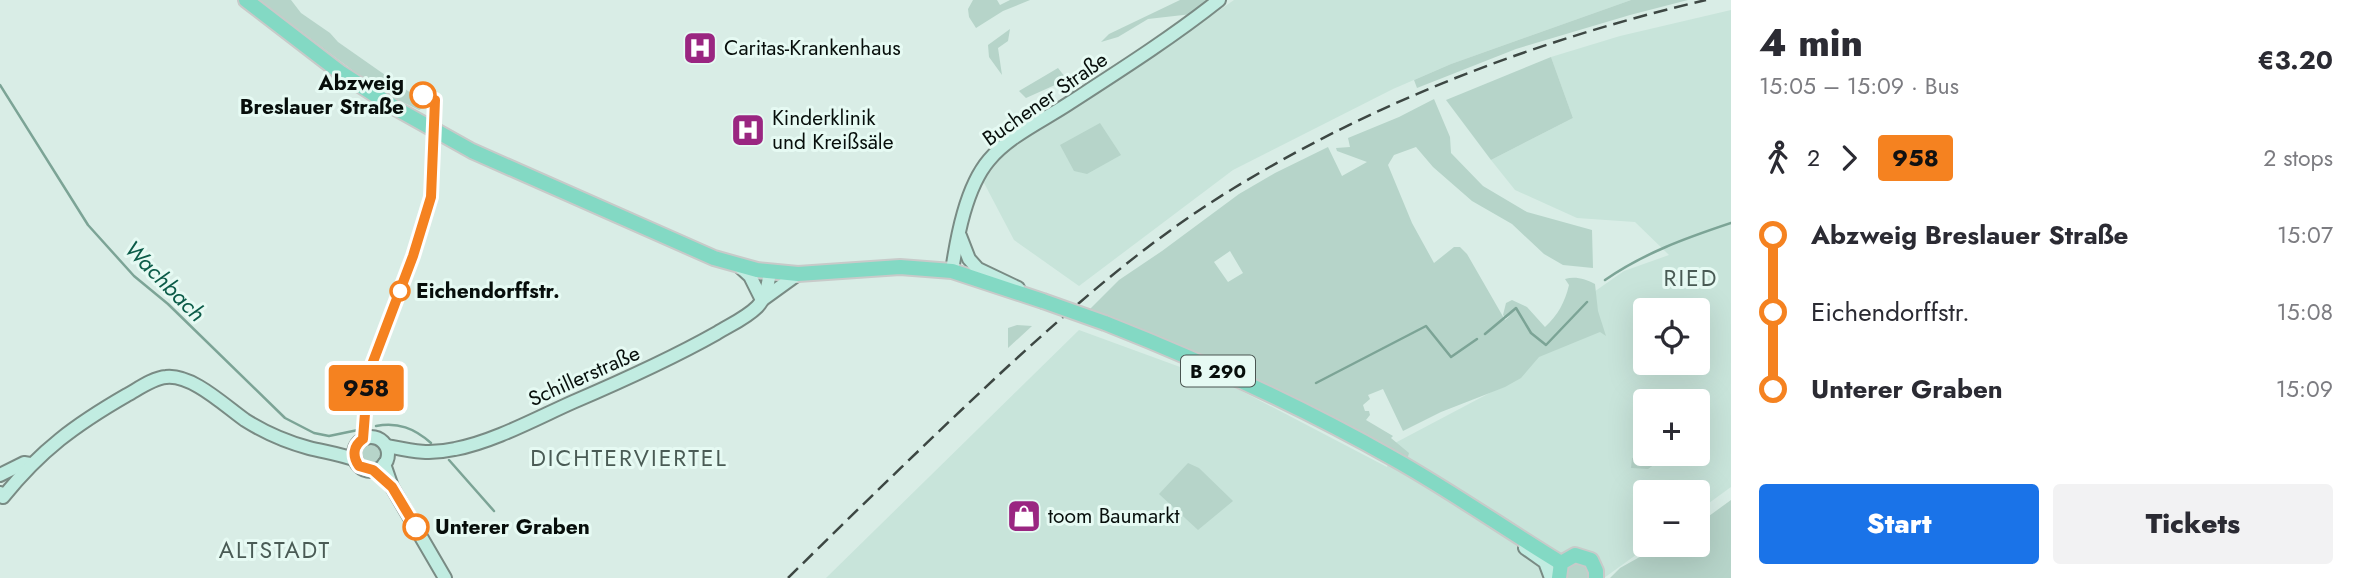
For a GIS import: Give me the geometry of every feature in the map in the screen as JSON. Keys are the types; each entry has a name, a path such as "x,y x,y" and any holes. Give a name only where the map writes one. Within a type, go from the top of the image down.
{"main road":[{"name":"B 290","path":"246,0 341,73 397,109 472,151 680,244 714,258 770,272 798,274 913,268 952,271 1039,299 1169,349 1310,414 1395,459 1562,563"},
{"path":"1559,578 1562,563 1575,555 1586,557 1594,565 1596,578"}],"street":[{"name":"Buchener Straße","path":"952,271 966,205 976,178 990,159 1013,139 1129,65 1219,0"},
{"path":"913,268 945,258 953,251 959,236"},
{"path":"959,236 969,259 978,269 1039,299"},
{"path":"738,265 750,276 762,300"},
{"path":"762,300 770,272"},
{"name":"Schillerstraße","path":"383,460 410,452 431,453 458,449 511,430 702,341 738,320 798,274"},
{"path":"2,495 30,464 87,418 146,384 166,377 200,387 247,421 275,436 356,460 363,468 383,460"},
{"path":"327,451 356,446 363,439 372,437 381,440 383,460 392,487 445,578"},
{"path":"356,446 356,460"},
{"path":"0,475 30,464"},
{"path":"1496,524 1502,533 1545,562 1551,578"}],"shaded area":[{"path":"259,0 291,0 301,13 330,33 338,42 428,105 419,110 380,91"},
{"path":"973,0 997,0 1000,5 1010,0 1030,0 1003,11 976,28 969,17 968,9"},
{"path":"1180,0 1209,0 1192,14 1148,19 1118,37 1101,42 1109,34"},
{"path":"1234,0 1631,0 1451,64 1393,89 1233,170 1079,286 1014,240 983,181 1007,150 1124,76"},
{"path":"1631,0 1688,0 1516,49 1417,88 1414,80 1451,64"},
{"path":"1731,10 1731,487 1710,502 1710,480 1633,480 1633,557 1604,578 826,578 1079,330 1232,386 1387,467 1395,443 1499,388 1591,294 1624,271 1669,255 1635,222 1577,218 1515,190 1491,160 1573,118 1551,57 1620,36"},
{"path":"1010,29 1008,41 998,48 1002,75 989,57 988,45"},
{"path":"1551,57 1573,118 1491,160 1446,100"},
{"path":"1058,68 1077,92 1069,97 1055,85 1026,98 1019,91"},
{"path":"1434,99 1450,137 1451,153 1483,186 1527,212 1592,230 1593,268 1563,265 1544,254 1512,224 1472,201 1433,167 1416,147 1394,155 1388,165 1412,223 1434,263 1454,247 1460,247 1467,254 1505,320 1511,315 1506,318 1503,315 1506,303 1512,300 1527,307 1545,327 1557,313 1565,297 1569,285 1565,279 1588,281 1595,284 1598,311 1606,336 1600,332 1539,357 1521,378 1505,387 1441,412 1403,431 1383,389 1368,395 1370,399 1363,405 1370,415 1366,420 1393,436 1391,438 1409,453 1407,460 1088,311 1119,280 1239,194 1275,173 1328,147 1342,176 1367,162 1337,151 1336,148 1350,147 1348,138","holes":["1230,251 1243,273 1228,282 1214,262"]},
{"path":"1100,123 1121,155 1087,174 1074,171 1060,145"},
{"path":"1017,325 1032,326 1008,348 1008,328"},
{"path":"371,443 379,446 382,454 379,462 371,465 363,462 360,454 363,446"},
{"path":"1632,458 1633,466 1652,466 1648,469 1631,468"},
{"path":"1188,463 1199,468 1233,501 1198,530 1159,494"},
{"path":"1731,500 1731,578 1610,578 1620,568 1640,557 1710,557 1710,515"},
{"path":"1581,555 1596,578 1559,578 1559,568"}],"waterway":[{"name":"Wachbach","path":"0,85 88,225 134,276 168,304 285,418 314,433 329,436 358,430"},
{"path":"1605,280 1650,254 1731,223"},
{"path":"1485,334 1516,308 1531,333 1546,345 1587,302"},
{"path":"1316,383 1426,326 1451,357 1477,339"},
{"name":"Wachbach","path":"376,426 405,427 431,443"},
{"name":"Wachbach","path":"449,460 494,511"}],"railway":[{"path":"788,578 949,421 1058,321 1143,251 1234,188 1346,127 1462,75 1583,33 1706,0"}],"bus line":[{"name":"958","path":"416,527 392,487 373,470 359,466 354,455 356,446 363,439 368,375 413,256 431,197 435,100 423,95"}],"place":[{"name":"Caritas-Krankenhaus","path":"700,48"},
{"name":"Abzweig Breslauer Straße","path":"423,95"},
{"name":"Kinderklinik und Kreißsäle","path":"748,130"},
{"name":"Eichendorffstr.","path":"400,291"},
{"name":"toom Baumarkt","path":"1024,516"},
{"name":"Unterer Graben","path":"416,527"}],"district":[{"name":"RIED","path":"1691,278"},
{"name":"DICHTERVIERTEL","path":"629,458"},
{"name":"ALTSTADT","path":"275,550"}]}
